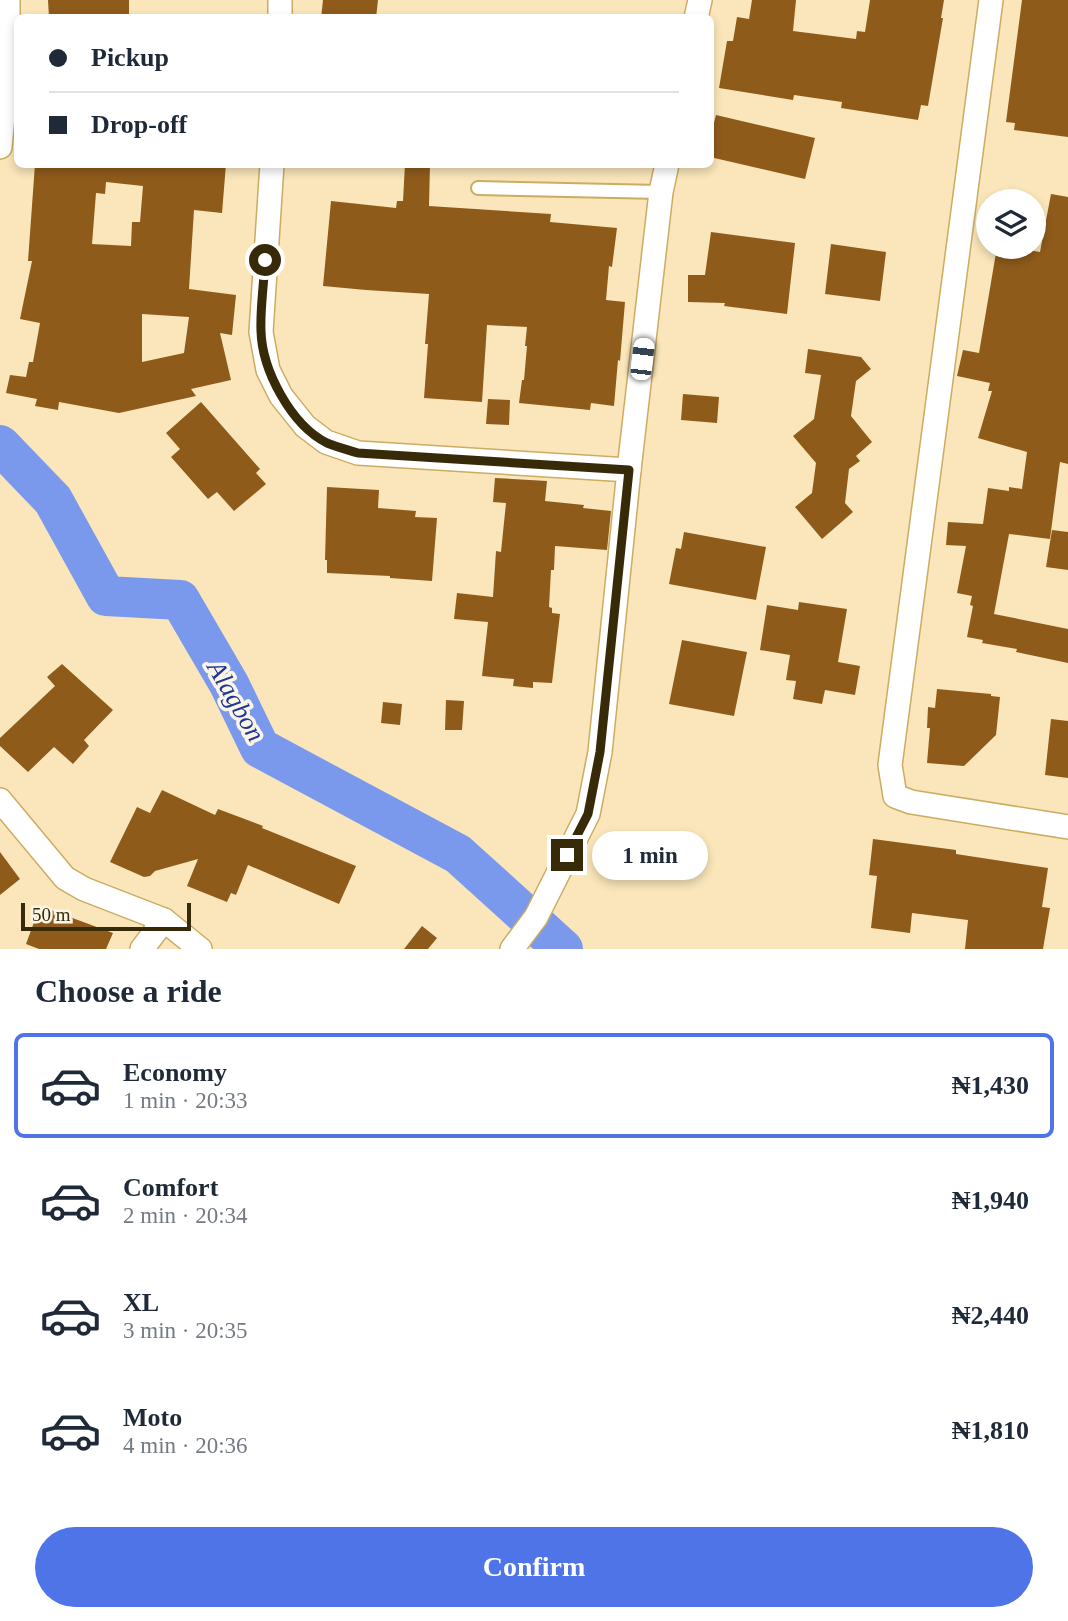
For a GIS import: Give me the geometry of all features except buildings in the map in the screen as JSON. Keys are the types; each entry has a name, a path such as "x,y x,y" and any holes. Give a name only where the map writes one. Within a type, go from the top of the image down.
{"street":[{"path":"0,147 8,64 8,0"},
{"path":"990,0 890,765 895,796 911,802 1068,827"},
{"path":"272,168 261,332 268,370 281,396 305,426 326,442 358,453 629,470"},
{"path":"512,949 536,917 588,814 600,752 629,470 661,192 666,168"},
{"path":"0,800 65,878 84,889 164,920 200,949"},
{"path":"142,949 164,920"}],"lane":[{"path":"478,188 661,192"}],"waterway":[{"name":"Alagbon","path":"0,445 53,500 106,596 180,600 229,684 260,748 458,854 563,949"}],"route":[{"path":"265,260 261,332 268,370 281,396 305,426 326,442 358,453 629,470 600,752 588,814 567,855"}]}
